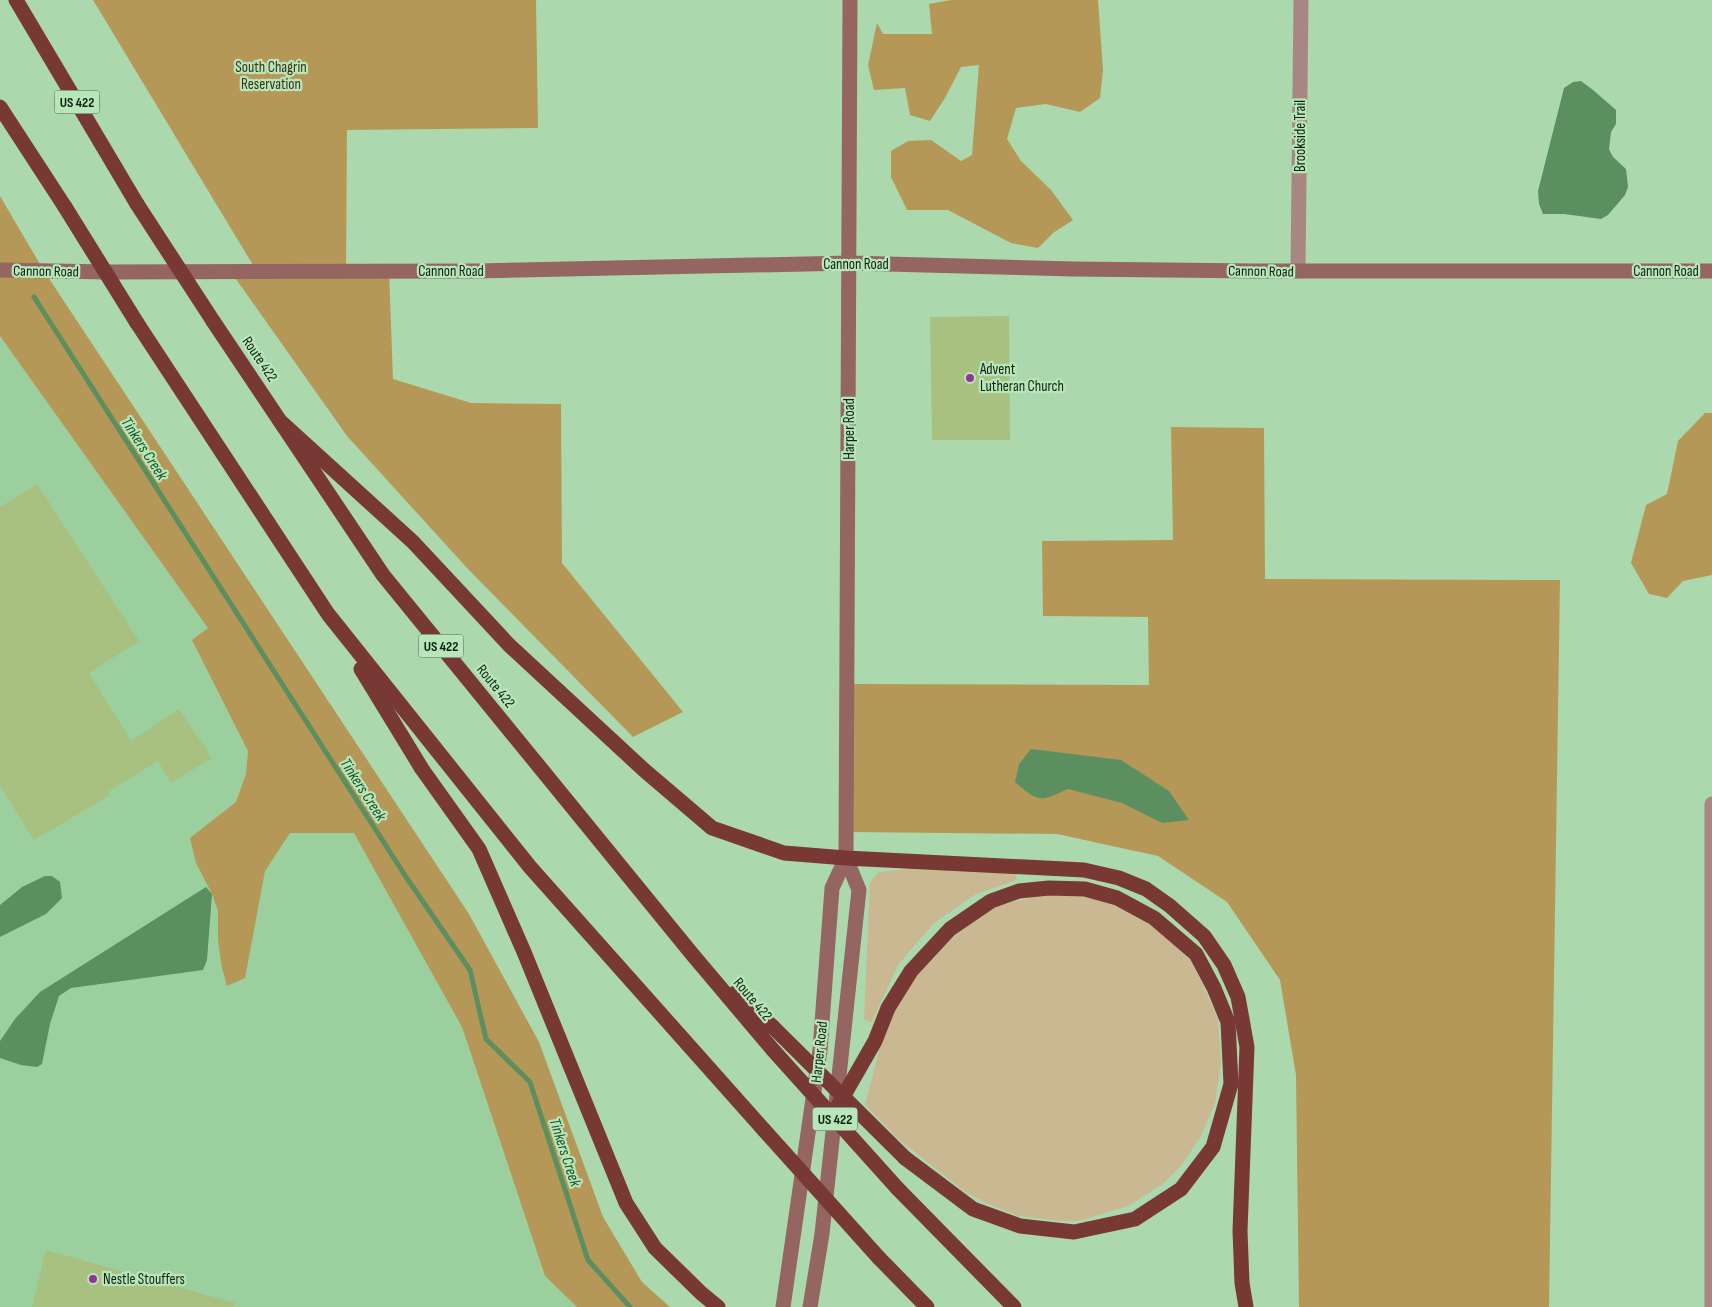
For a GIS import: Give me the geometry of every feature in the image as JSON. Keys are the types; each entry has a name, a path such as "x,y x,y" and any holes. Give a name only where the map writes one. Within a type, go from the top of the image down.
{"highway":[{"name":"Route 422","path":"16,0 137,204 383,575 692,954 773,1050 898,1189 1014,1307"},
{"path":"0,107 137,323 328,614 422,769 479,849 524,952 626,1203 655,1248 718,1307"},
{"path":"280,421 413,542 508,645 644,770 712,828 784,853 1084,870 1118,878 1146,889 1170,906 1204,936 1224,965 1238,997 1247,1047 1240,1231 1242,1283 1246,1307"},
{"path":"328,614 530,867 879,1258 927,1307"},
{"path":"692,954 773,1027 904,1158 973,1209 1020,1226 1074,1232 1135,1219 1181,1189 1213,1147 1231,1084 1228,1022 1214,988 1196,954 1154,918 1117,898 1085,889 1049,888 1019,891 990,901 950,929 910,971 888,1008 875,1041 836,1109"}],"street":[{"name":"Harper Road","path":"810,1307 822,1234 859,890 846,858 850,0"},
{"name":"Brookside Trail","path":"1298,271 1301,0"},
{"name":"Cannon Road","path":"0,270 108,272 477,271 850,263 1298,271 1712,271"},
{"path":"1712,804 1712,1307"},
{"name":"Harper Road","path":"783,1307 820,1050 832,888 846,858"}],"shaded area":[{"path":"1581,81 1616,110 1616,124 1611,132 1609,149 1613,157 1626,169 1628,187 1625,195 1608,215 1601,219 1564,214 1543,214 1539,204 1538,191 1564,88 1573,82"},
{"path":"0,336 360,840 462,1027 545,1276 577,1307 0,1307"},
{"path":"1031,749 1121,760 1169,791 1189,820 1162,823 1122,803 1068,789 1045,798 1035,797 1015,782 1019,764"},
{"path":"909,869 1015,872 1017,880 976,894 934,923 898,965 872,1022 864,1020 870,882 879,872"},
{"path":"45,876 52,876 60,882 62,898 46,914 0,937 0,905 22,887"},
{"path":"206,887 212,894 207,960 203,970 71,988 59,996 50,1024 42,1064 37,1067 21,1065 0,1058 0,1041 15,1019 40,992"},
{"path":"1047,894 1086,896 1132,912 1170,938 1191,961 1218,1020 1221,1063 1215,1104 1200,1138 1180,1167 1163,1184 1128,1206 1079,1221 1059,1221 1018,1216 965,1192 897,1138 865,1105 879,1050 893,1010 917,973 960,931 993,906"}],"green space":[{"name":"South Chagrin Reservation","path":"93,0 536,0 538,128 347,130 346,271 389,271 393,379 471,403 561,404 562,563 683,712 633,737 467,568 347,436 231,272 256,270"},
{"path":"951,0 1098,0 1103,70 1100,98 1080,112 1046,104 1016,108 1007,139 1021,161 1051,190 1073,220 1053,233 1038,248 1011,243 948,210 907,210 891,177 891,151 908,141 931,140 961,161 972,155 979,65 961,67 945,98 930,121 910,115 905,88 874,90 868,65 877,23 883,34 932,34 929,4"},
{"path":"0,196 44,271 469,914 539,1042 603,1217 642,1282 670,1307 577,1307 545,1276 462,1027 354,833 290,833 265,871 245,978 227,986 218,940 218,911 212,894 196,863 190,838 236,802 246,774 248,751 192,640 208,628 0,336"},
{"path":"1705,413 1712,413 1712,575 1683,581 1667,598 1649,594 1631,563 1646,505 1667,494 1678,441"},
{"path":"1171,427 1264,428 1265,579 1560,580 1549,1307 1299,1307 1296,1075 1280,980 1227,902 1158,856 1057,834 846,832 847,684 1149,685 1148,617 1043,616 1042,541 1173,540"}],"building":[{"name":"Advent Lutheran Church","path":"1009,316 1010,440 932,440 930,317"},
{"path":"37,484 139,641 89,673 131,741 179,709 212,758 171,783 158,761 108,792 110,795 34,840 0,786 0,507"},
{"name":"Nestle Stouffers","path":"46,1250 235,1303 234,1307 32,1307"}],"waterway":[{"name":"Tinkers Creek","path":"34,297 406,877 470,970 486,1039 530,1082 588,1260 630,1307"}],"place":[{"name":"Advent Lutheran Church","path":"970,378"},
{"name":"Nestle Stouffers","path":"93,1279"}]}
